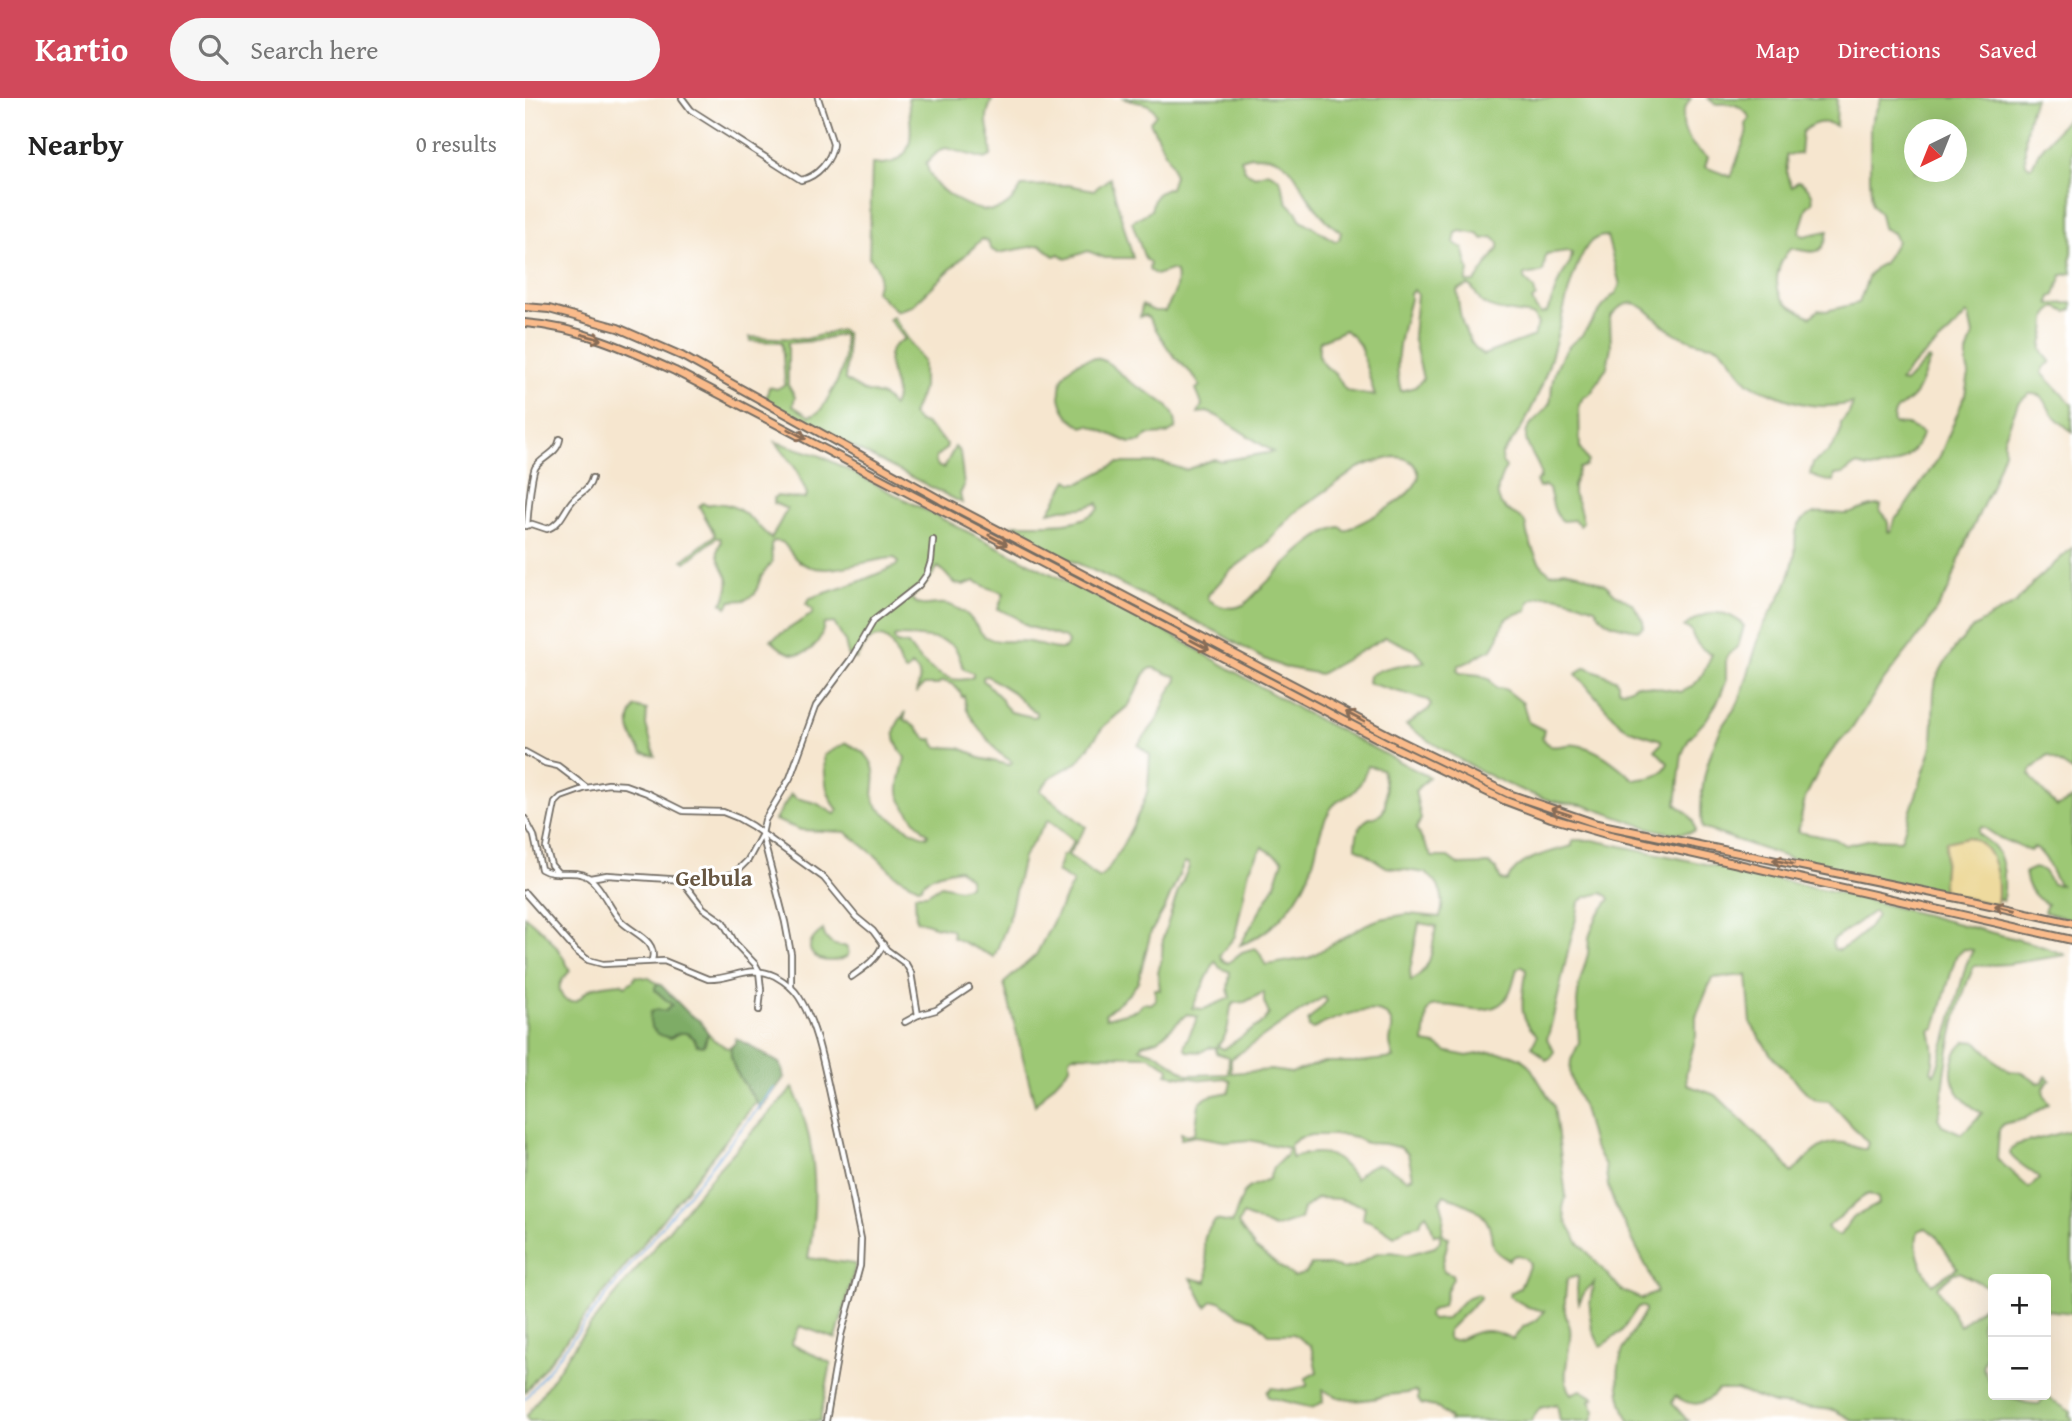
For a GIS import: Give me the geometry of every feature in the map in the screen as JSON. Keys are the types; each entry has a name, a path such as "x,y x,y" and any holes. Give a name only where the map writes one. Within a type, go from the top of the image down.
{"highway":[{"path":"525,307 549,309 618,328 682,356 941,500 1400,741 1509,794 1597,824 2072,923"},
{"path":"525,323 547,325 613,343 675,370 1396,748 1506,802 1606,834 2072,940"}],"street":[{"path":"682,98 691,110 798,179 804,180 825,164 833,151 834,144 818,98"},
{"path":"560,439 552,455 534,471 526,526 532,524 543,529 555,526 573,500 589,487 592,478"},
{"path":"525,819 534,836 540,866 546,872 574,873 590,878 607,876 683,881 700,881 734,874 748,860 762,834 765,820 790,778 816,706 851,660 873,621 919,585 927,574 933,540"},
{"path":"525,752 558,766 587,788"},
{"path":"558,873 547,857 546,848 555,803 561,797 608,783 625,785 647,793 683,811 723,812 738,818 824,878 887,950 906,964 911,973 918,1015"},
{"path":"762,834 786,922 791,954 791,988"},
{"path":"590,878 620,921 651,945 654,953 652,960"},
{"path":"683,881 703,908 723,922 735,943 755,964 759,971 761,990 759,1010"},
{"path":"525,894 576,951 589,960 603,964 652,960 678,965 708,979 739,972 759,971 774,975 799,996 822,1056 861,1239 860,1266 841,1335 826,1421"},
{"path":"851,977 868,964 883,944"},
{"path":"905,1022 936,1010 969,988"}],"green space":[{"path":"908,98 993,98 987,116 991,156 985,159 946,148 926,163 934,181 945,193 967,205 993,210 1008,203 1022,186 1068,185 1094,190 1110,178 1133,258 1105,258 1088,251 1066,259 1059,254 1054,256 1041,245 998,253 982,239 912,306 897,311 875,291 879,273 869,257 872,164 887,163 905,153 911,134"},
{"path":"1124,98 1691,98 1683,115 1688,139 1708,157 1705,167 1731,177 1750,118 1739,107 1726,103 1715,104 1708,98 1837,98 1836,126 1822,122 1810,126 1802,132 1800,154 1786,155 1787,175 1792,187 1798,181 1807,187 1812,196 1812,203 1807,207 1799,233 1804,236 1828,231 1824,245 1816,251 1791,248 1778,272 1777,286 1783,299 1811,317 1818,310 1826,311 1859,303 1869,275 1884,263 1897,241 1893,233 1883,228 1880,214 1872,204 1870,126 1881,98 2035,98 2025,138 2026,164 2030,167 2072,112 2072,273 2062,275 2055,295 2049,302 2072,303 2072,309 2067,312 2056,307 2046,318 2042,348 2051,362 2044,367 2042,373 2072,405 2072,432 2052,414 2040,396 2029,394 2018,403 2004,439 2004,451 1990,490 1962,551 1950,587 1926,627 1819,770 1805,798 1798,832 1835,839 1845,845 1872,839 1901,840 1932,747 1934,692 1936,679 1944,664 1972,629 2016,603 2033,583 2072,548 2072,771 2048,755 2030,774 2057,807 2072,799 2072,919 2044,912 2047,904 2034,895 2029,887 2025,872 2034,868 2043,870 2052,884 2060,885 2040,851 2034,847 2030,851 1983,827 1979,828 1978,834 1994,847 2002,861 2003,901 1998,899 1996,872 1991,857 1972,838 1946,843 1942,893 1794,860 1702,828 1702,788 1712,750 1723,725 1738,702 1763,627 1787,581 1795,554 1798,526 1814,514 1849,514 1881,505 1880,511 1887,520 1888,532 1891,532 1894,520 1940,456 1965,395 1969,374 1967,354 1973,335 1967,314 1907,371 1900,382 1905,383 1930,360 1916,393 1897,410 1893,418 1894,424 1908,425 1923,433 1915,448 1896,464 1880,468 1855,465 1843,474 1835,475 1834,481 1810,474 1813,463 1827,453 1837,440 1841,423 1853,403 1810,405 1758,388 1745,379 1726,353 1717,346 1703,344 1675,333 1635,304 1619,308 1610,317 1611,347 1607,367 1591,393 1583,398 1579,405 1580,448 1588,461 1586,466 1579,468 1573,486 1573,494 1583,522 1580,525 1574,520 1563,521 1559,518 1549,489 1545,486 1539,488 1536,481 1540,478 1539,468 1529,448 1526,432 1550,403 1553,379 1561,358 1620,285 1607,236 1594,239 1583,254 1570,287 1549,364 1537,396 1522,427 1502,454 1502,462 1506,467 1499,483 1498,496 1503,507 1524,521 1534,553 1546,570 1551,574 1564,570 1578,573 1606,585 1615,594 1633,604 1644,626 1639,630 1614,625 1603,619 1595,608 1544,596 1529,602 1527,611 1505,621 1491,650 1459,665 1457,670 1490,680 1496,688 1505,689 1523,703 1528,722 1544,730 1542,738 1550,746 1585,747 1608,759 1635,780 1650,778 1662,772 1668,763 1655,750 1661,740 1620,724 1576,674 1586,667 1615,679 1618,689 1628,689 1636,684 1681,692 1697,682 1712,654 1696,642 1691,630 1684,627 1706,614 1730,615 1744,626 1738,647 1727,656 1726,682 1718,701 1706,720 1689,738 1682,754 1676,804 1689,815 1695,831 1683,833 1656,830 1586,806 1549,800 1493,777 1440,748 1406,725 1429,709 1431,705 1428,700 1368,683 1369,676 1382,670 1425,662 1415,650 1386,637 1320,674 1283,667 1066,558 1013,524 1058,524 1081,520 1090,515 1099,509 1098,503 1049,512 1068,480 1080,483 1118,463 1163,463 1186,470 1214,459 1221,461 1273,452 1217,416 1207,412 1198,413 1202,405 1196,389 1200,386 1197,381 1170,351 1148,317 1140,317 1142,305 1154,311 1165,311 1177,283 1176,272 1171,270 1156,275 1149,270 1150,263 1145,259 1132,222 1151,210 1158,193 1170,188 1174,176 1172,166 1150,122 1156,114 1146,104","holes":["1264,156 1284,163 1321,213 1341,232 1339,240 1335,241 1300,219 1287,202 1280,180 1276,176 1268,172 1255,176 1245,171 1241,159","1460,231 1478,234 1483,239 1492,237 1499,243 1475,282 1466,282 1469,271 1463,248 1454,243 1456,233","1568,251 1572,253 1547,312 1540,314 1532,300 1536,297 1534,289 1524,279 1524,275 1543,272 1546,254","1468,285 1485,305 1534,316 1538,324 1534,336 1483,355 1467,334 1457,290","1414,290 1417,294 1413,336 1423,379 1415,387 1401,391 1398,356 1410,293","1345,330 1354,338 1360,346 1375,396 1347,391 1337,376 1322,362 1319,354 1320,341","1399,457 1413,464 1419,475 1409,492 1388,508 1345,531 1341,527 1319,536 1245,604 1226,608 1208,599 1208,595 1230,571 1266,544 1293,514 1358,468"]},
{"path":"893,317 923,361 923,387 912,415 947,444 946,449 937,456 937,464 944,468 955,447 960,452 964,486 960,494 962,503 772,406 766,398 769,387 777,389 785,384 782,342 751,341 750,337 806,339 840,330 846,333 845,380 864,391 883,396 893,406 896,397 890,370 890,353 895,345 905,339 889,319","holes":["843,334 840,375 821,410 809,416 793,406 795,397 788,385 788,343 815,341"]},
{"path":"1095,358 1110,365 1127,380 1168,407 1173,414 1175,429 1167,434 1148,435 1141,442 1130,443 1089,425 1083,427 1072,419 1064,409 1060,387 1070,368 1081,361"},
{"path":"776,442 821,456 1167,632 1302,711 1429,777 1415,791 1421,819 1416,829 1432,857 1448,857 1459,865 1489,864 1496,869 1501,880 1507,881 1519,866 1535,857 1572,846 1573,840 1593,840 1845,894 2035,944 2066,955 1974,966 1956,1018 1938,1118 1942,1125 1962,1134 1982,1113 1962,1098 1952,1076 1956,1053 1966,1041 1977,1042 2009,1071 2021,1072 2038,1083 2043,1082 2046,1076 2050,1080 2043,1091 2049,1104 2024,1119 2003,1124 1999,1130 1997,1159 2029,1188 2039,1179 2013,1158 2011,1149 2016,1145 2072,1130 2072,1313 2051,1311 2051,1274 1988,1274 1988,1287 1959,1272 1937,1287 1960,1326 1984,1305 1988,1294 1981,1325 1986,1355 1982,1367 1988,1378 1988,1400 2015,1400 2039,1404 2042,1400 2051,1400 2071,1412 2069,1416 2072,1421 1854,1421 1834,1410 1774,1404 1737,1390 1718,1390 1703,1402 1693,1404 1675,1396 1672,1403 1688,1421 1629,1421 1620,1395 1620,1359 1645,1308 1638,1307 1621,1332 1601,1346 1593,1331 1590,1315 1594,1283 1585,1291 1579,1303 1578,1276 1567,1279 1565,1312 1570,1335 1566,1380 1571,1394 1581,1390 1594,1398 1590,1400 1595,1411 1592,1421 1560,1421 1557,1404 1540,1408 1531,1421 1449,1421 1439,1408 1421,1404 1415,1391 1357,1401 1339,1398 1322,1389 1323,1402 1312,1408 1268,1397 1267,1392 1271,1388 1287,1390 1307,1386 1306,1378 1317,1372 1311,1346 1293,1334 1269,1334 1255,1320 1238,1314 1220,1301 1212,1301 1206,1307 1191,1278 1207,1282 1204,1243 1209,1229 1216,1220 1232,1223 1244,1192 1269,1179 1273,1168 1287,1154 1288,1148 1249,1140 1229,1142 1196,1136 1181,1139 1181,1133 1195,1133 1199,1104 1209,1097 1229,1092 1231,1082 1226,1078 1203,1080 1167,1074 1168,1067 1149,1056 1073,1055 1070,1058 1070,1067 1035,1105 1004,983 1036,955 1073,882 1057,872 1062,856 1074,841 1048,820 1023,857 1008,922 994,957 952,937 953,932 950,929 916,920 915,894 927,894 941,885 959,889 969,886 970,879 959,869 932,876 920,888 895,875 846,832 801,830 775,820 791,794 837,813 826,784 824,755 846,743 859,750 872,763 873,796 882,811 914,832 927,837 928,834 906,808 899,792 905,758 895,740 895,729 906,712 904,719 928,740 933,739 938,747 960,748 979,758 1010,765 1012,762 998,752 975,723 967,710 964,696 962,697 955,686 942,681 937,685 924,685 916,693 918,671 911,666 906,672 885,638 872,639 856,659 848,655 845,642 834,623 824,624 820,637 812,648 800,654 783,650 771,640 812,614 813,610 806,604 810,598 896,566 898,563 895,558 818,569 806,566 796,559 782,542 774,541 771,544 772,562 761,577 755,594 745,600 731,601 727,607 722,603 728,582 718,556 720,538 716,538 686,562 683,560 715,535 699,506 703,503 734,507 750,518 771,539 787,509 774,503 774,498 777,496 803,499 807,494 796,469","holes":["938,567 959,585 975,581 1004,593 998,609 1027,626 1065,638 1068,642 1065,648 1057,649 1024,641 991,639 983,635 968,616 956,607 945,604 923,605 911,598 922,589","895,636 927,638 951,644 964,669 973,673 973,677 964,680 945,677 920,660 908,645 896,643","1151,668 1176,676 1177,680 1158,719 1138,745 1150,755 1146,796 1119,851 1099,878 1068,855 1086,827 1041,789 1051,777 1078,762 1104,726 1129,705 1146,672","987,676 1014,693 1036,712 1036,716 1011,712 983,677","1368,766 1382,769 1385,805 1381,814 1366,820 1360,827 1356,847 1386,867 1425,873 1430,877 1441,892 1440,917 1408,914 1380,919 1308,958 1266,965 1255,948 1242,952 1228,963 1222,960 1220,955 1235,936 1249,870 1262,847 1283,860 1275,885 1240,945 1265,931 1295,900 1313,862 1327,816 1334,804 1357,788","1184,863 1188,863 1189,867 1163,938 1158,973 1160,990 1155,989 1156,1000 1151,1004 1143,1003 1137,1010 1106,1018 1105,1014 1130,993 1138,982 1151,932 1165,908","1602,893 1610,899 1597,916 1589,937 1588,954 1577,1002 1579,1043 1571,1060 1570,1073 1593,1145 1605,1165 1615,1206 1657,1292 1642,1299 1622,1291 1578,1242 1566,1221 1563,1208 1566,1196 1554,1106 1529,1065 1510,1054 1490,1052 1467,1056 1424,1043 1427,1012 1431,1006 1493,1008 1508,995 1517,969 1522,966 1526,970 1523,1012 1525,1020 1537,1037 1532,1046 1546,1060 1552,1057 1554,1051 1547,1039 1579,902 1586,897","1874,911 1877,916 1860,936 1839,950 1834,949 1833,940","1419,923 1436,926 1428,964 1411,981 1410,970","1964,949 1973,950 1966,965 1934,1074 1931,1071 1934,1056 1930,1030 1935,1028 1956,956","1215,961 1220,968 1230,972 1230,998 1204,1009 1192,1008","1747,975 1751,1024 1771,1055 1808,1094 1817,1100 1829,1101 1868,1143 1866,1149 1844,1143 1827,1144 1814,1151 1792,1173 1779,1156 1716,1095 1687,1085 1686,1074 1696,1036 1696,1017 1712,978","1264,992 1264,1002 1269,1014 1263,1022 1224,1049 1218,1045 1227,1032 1234,1003 1245,1002","1324,997 1327,1001 1308,1021 1309,1028 1313,1029 1356,1012 1368,1011 1379,1011 1387,1016 1392,1025 1390,1044 1394,1058 1324,1062 1291,1073 1271,1070 1231,1073 1231,1059","1187,1014 1198,1017 1185,1049 1201,1052 1216,1047 1216,1053 1229,1057 1228,1074 1188,1075 1158,1054 1140,1048 1142,1044 1158,1040","1311,1135 1345,1135 1366,1143 1401,1148 1408,1154 1413,1177 1407,1179 1386,1167 1375,1165 1355,1179 1342,1163 1328,1155 1312,1153 1292,1158 1290,1145 1299,1138","1869,1194 1878,1198 1879,1204 1852,1218 1840,1235 1833,1233 1827,1227","1444,1195 1478,1211 1486,1220 1496,1251 1509,1260 1521,1256 1530,1264 1520,1288 1509,1296 1528,1307 1544,1311 1537,1320 1524,1326 1513,1339 1485,1331 1459,1340 1450,1340 1448,1330 1480,1296 1477,1294 1466,1298 1446,1319 1432,1320 1428,1316 1430,1311 1443,1305 1453,1278 1442,1266 1449,1237 1442,1232 1444,1215 1440,1201","1317,1198 1338,1199 1365,1206 1363,1219 1394,1236 1406,1228 1420,1225 1426,1214 1434,1235 1440,1234 1440,1241 1435,1247 1407,1255 1377,1253 1356,1266 1343,1269 1329,1265 1311,1265 1306,1273 1294,1277 1255,1248 1238,1224 1243,1215 1274,1228 1300,1219 1303,1209","1926,1228 1936,1236 1957,1268 1932,1284 1921,1265 1918,1231"]},
{"path":"635,707 647,710 646,725 655,756 642,753 632,736 630,719"},
{"path":"525,916 551,940 566,962 570,971 560,987 564,999 577,1000 589,990 600,986 621,983 625,986 633,981 635,976 649,978 658,984 655,990 672,1005 662,1012 651,1026 657,1033 671,1038 679,1033 686,1033 693,1037 697,1045 705,1044 708,1033 727,1048 731,1047 735,1070 756,1102 525,1392"},
{"path":"823,930 830,942 847,948 846,957 828,961 814,956 810,945"},
{"path":"658,984 700,1021 708,1033 703,1046 697,1045 693,1037 686,1033 679,1033 671,1038 661,1035 651,1026 651,1012 657,1009 666,1011 672,1005 655,990"},
{"path":"736,1038 779,1063 782,1068 784,1078 760,1109 733,1064 731,1047"},
{"path":"793,1088 807,1129 814,1172 814,1215 808,1258 856,1264 836,1339 800,1326 791,1344 831,1363 820,1421 529,1421 526,1417 580,1338 719,1168"}],"sand":[{"path":"1968,837 1985,848 1995,865 1997,905 1942,893 1946,842"}],"waterway":[{"path":"525,1399 775,1088"}],"district":[{"name":"Gelbula","path":"714,878"}]}
